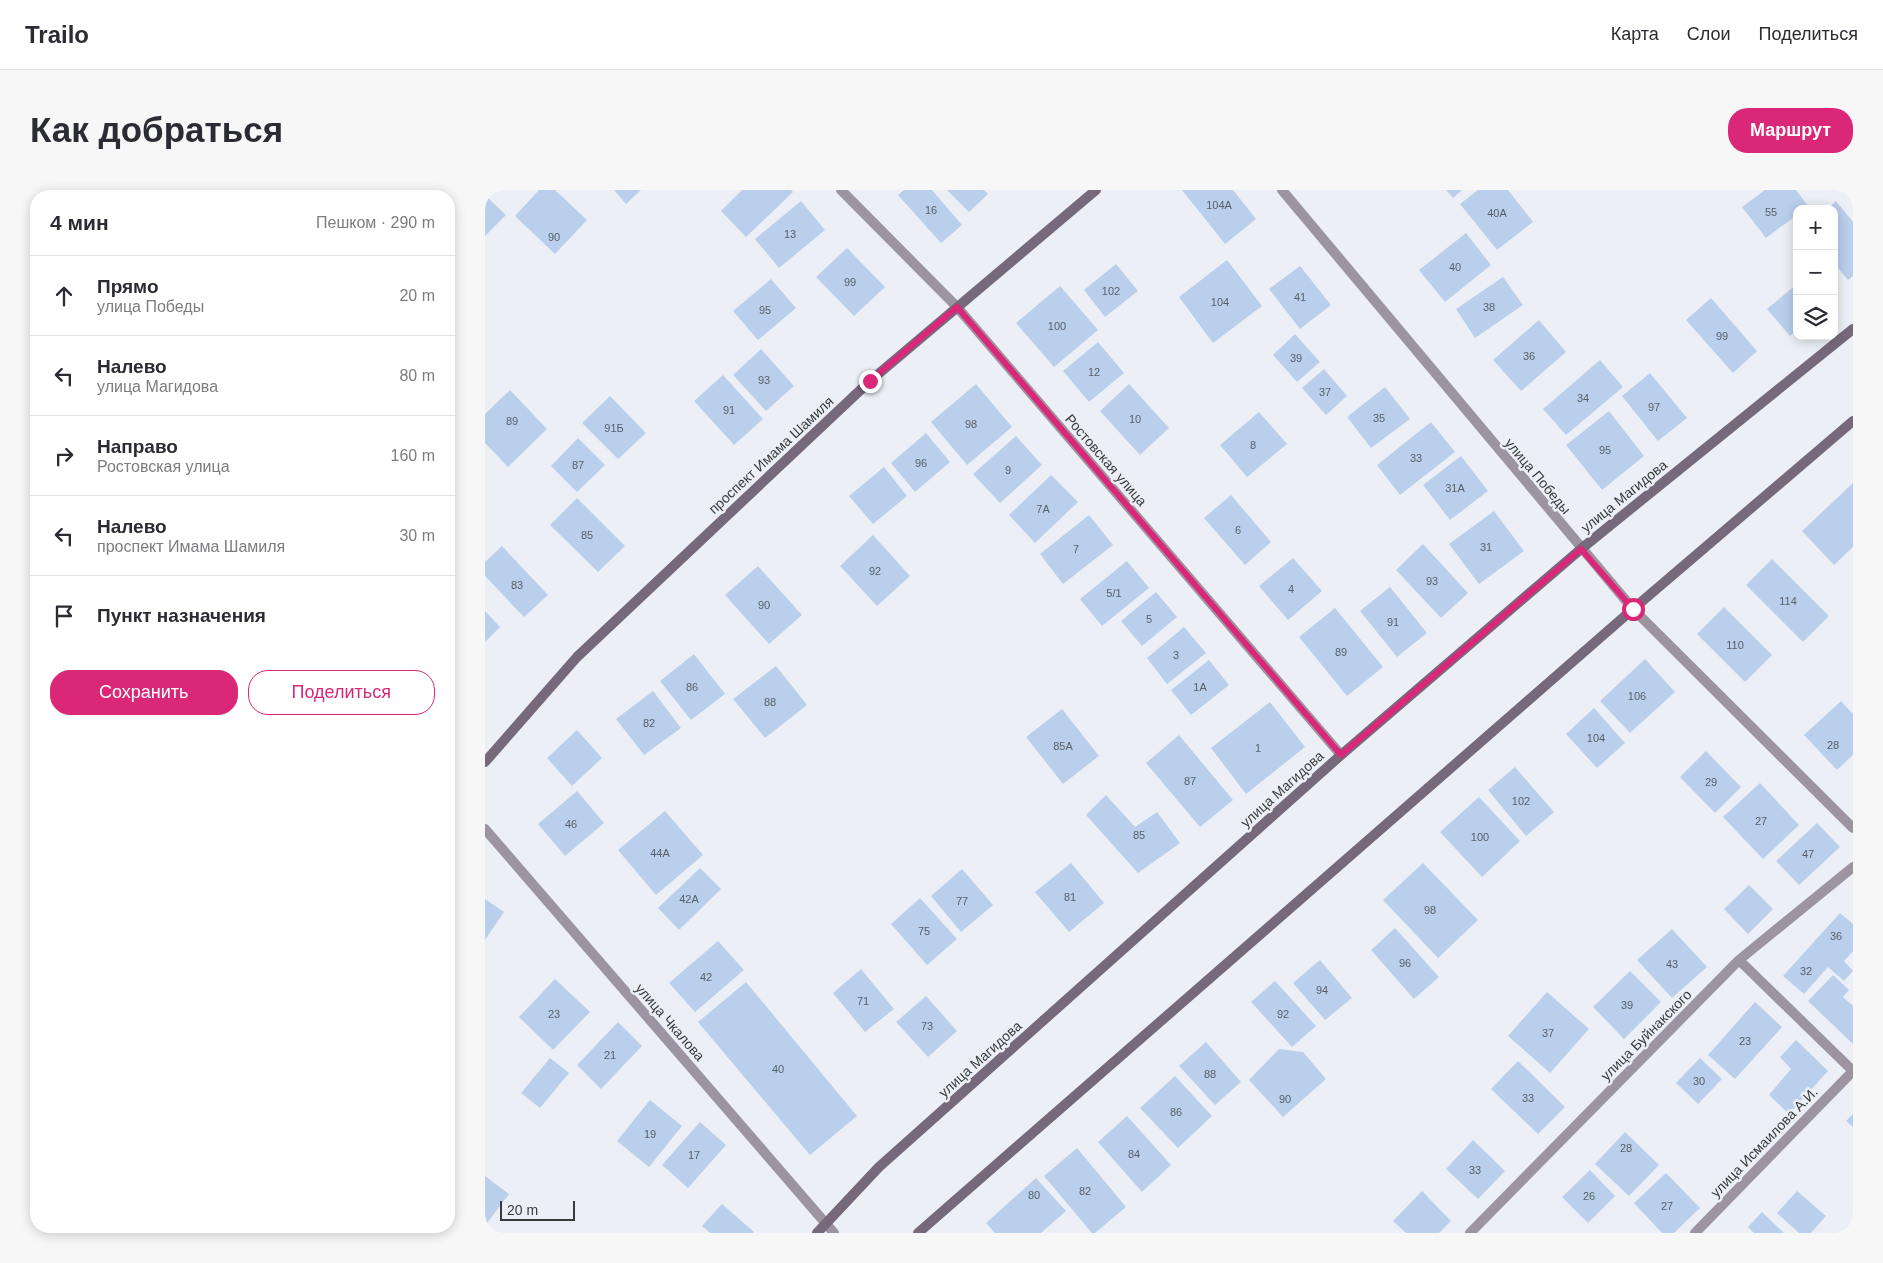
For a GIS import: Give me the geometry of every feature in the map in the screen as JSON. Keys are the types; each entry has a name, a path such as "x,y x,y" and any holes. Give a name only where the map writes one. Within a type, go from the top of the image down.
{"main road":[{"name":"проспект Имама Шамиля","path":"485,762 577,656 870,381 1096,190"},
{"name":"улица Магидова","path":"817,1233 879,1167 1341,755 1581,549 1853,329"},
{"path":"918,1233 1633,609 1853,421"}],"street":[{"name":"Ростовская улица","path":"841,190 957,307 1341,755"},
{"name":"улица Победы","path":"1281,190 1633,609 1853,828"},
{"name":"улица Чкалова","path":"485,829 834,1233"},
{"name":"улица Буйнакского","path":"1470,1233 1739,960 1853,867"},
{"path":"1739,960 1853,1071"},
{"name":"улица Исмаилова А.И.","path":"1695,1233 1853,1071"}],"building":[{"path":"539,190 555,190 587,220 555,254 515,216"},
{"path":"614,190 641,190 626,204"},
{"path":"742,190 791,190 793,192 746,237 721,211"},
{"path":"904,190 932,190 962,225 941,243 898,195"},
{"path":"947,190 984,190 988,194 969,212"},
{"path":"1182,190 1233,190 1256,219 1225,244"},
{"path":"1446,190 1462,190 1453,198"},
{"path":"1478,190 1508,190 1533,222 1497,250 1460,204"},
{"path":"1765,190 1796,190 1807,205 1793,205 1793,218 1766,238 1742,207"},
{"path":"485,195 506,215 485,236"},
{"path":"801,201 825,230 779,268 755,239"},
{"path":"1836,201 1853,222 1853,276 1848,280 1838,268 1838,205 1832,205"},
{"path":"1466,233 1491,265 1445,302 1419,270"},
{"path":"847,248 885,287 854,316 816,277"},
{"path":"1227,260 1262,306 1213,343 1179,297"},
{"path":"1116,264 1138,291 1105,317 1084,290"},
{"path":"1300,266 1331,305 1300,329 1269,289"},
{"path":"1503,277 1523,305 1475,338 1456,309"},
{"path":"771,279 796,308 758,340 733,311"},
{"path":"1060,286 1098,330 1054,367 1016,323"},
{"path":"1793,287 1793,333 1790,336 1767,309"},
{"path":"1711,298 1757,351 1733,373 1686,320"},
{"path":"1539,320 1566,352 1521,391 1493,360"},
{"path":"1295,334 1320,362 1297,382 1273,355"},
{"path":"1098,342 1124,373 1089,402 1063,371"},
{"path":"761,349 794,386 766,411 733,375"},
{"path":"1600,360 1623,387 1566,435 1543,409"},
{"path":"1324,369 1347,396 1326,415 1302,388"},
{"path":"1650,373 1687,418 1658,441 1622,396"},
{"path":"723,375 763,419 734,445 694,401"},
{"path":"976,384 1012,427 967,465 931,422"},
{"path":"1129,384 1169,428 1140,455 1100,411"},
{"path":"1385,387 1410,419 1371,448 1347,417"},
{"path":"510,390 547,429 508,467 485,443 485,414"},
{"path":"610,396 646,433 618,459 582,423"},
{"path":"1609,411 1644,456 1602,490 1566,445"},
{"path":"1259,412 1287,444 1247,477 1220,445"},
{"path":"1431,422 1455,452 1400,495 1377,465"},
{"path":"926,433 950,462 915,492 891,463"},
{"path":"1016,436 1042,465 1000,503 973,474"},
{"path":"578,438 605,465 577,492 551,466"},
{"path":"1461,456 1488,491 1450,520 1423,485"},
{"path":"884,467 907,496 873,524 849,496"},
{"path":"1051,475 1078,502 1035,543 1009,515"},
{"path":"1853,483 1853,547 1834,565 1802,531"},
{"path":"1231,495 1271,542 1245,565 1204,518"},
{"path":"577,498 625,546 598,572 550,525"},
{"path":"1494,511 1524,551 1479,584 1449,544"},
{"path":"1089,515 1113,545 1063,584 1040,554"},
{"path":"873,535 910,576 877,606 840,566"},
{"path":"1423,544 1468,593 1441,618 1396,570"},
{"path":"502,546 548,595 524,617 485,576 485,562"},
{"path":"1293,558 1322,591 1288,620 1259,586"},
{"path":"1772,559 1829,616 1803,642 1746,585"},
{"path":"1127,561 1149,588 1102,626 1080,599"},
{"path":"758,566 802,615 769,644 725,595"},
{"path":"1390,587 1427,633 1397,657 1360,611"},
{"path":"1156,592 1177,617 1142,646 1121,621"},
{"path":"1724,607 1772,655 1745,682 1697,634"},
{"path":"1335,608 1383,667 1347,696 1299,637"},
{"path":"485,611 500,627 485,642"},
{"path":"1184,627 1206,653 1167,684 1147,658"},
{"path":"694,654 725,694 691,720 660,681"},
{"path":"1645,659 1675,692 1630,733 1600,701"},
{"path":"1209,660 1229,685 1191,715 1171,690"},
{"path":"776,666 807,705 765,738 733,699"},
{"path":"653,691 681,728 644,755 616,719"},
{"path":"1841,701 1853,714 1853,755 1837,770 1804,735"},
{"path":"1270,702 1305,747 1246,794 1211,748"},
{"path":"1594,708 1625,743 1597,768 1566,734"},
{"path":"1062,709 1099,756 1063,784 1026,737"},
{"path":"577,730 602,758 572,786 547,758"},
{"path":"1179,735 1233,800 1200,827 1146,763"},
{"path":"1706,751 1741,787 1715,813 1680,777"},
{"path":"1515,767 1554,812 1526,836 1488,790"},
{"path":"1760,783 1799,825 1763,859 1723,817"},
{"path":"577,791 604,823 565,856 538,824"},
{"path":"1106,795 1135,827 1157,812 1180,843 1138,873 1086,815"},
{"path":"1479,797 1520,841 1482,877 1440,832"},
{"path":"665,811 703,855 656,895 618,850"},
{"path":"1817,823 1840,847 1799,885 1776,861"},
{"path":"1071,863 1104,903 1069,932 1035,892"},
{"path":"1423,863 1478,920 1438,958 1383,900"},
{"path":"700,868 721,889 679,930 658,908"},
{"path":"962,869 993,905 961,932 931,896"},
{"path":"1749,885 1773,909 1748,934 1724,909"},
{"path":"920,898 957,939 927,965 891,924"},
{"path":"485,899 504,912 485,940"},
{"path":"1840,913 1853,924 1853,951 1844,961 1853,971 1844,981 1828,967 1804,994 1783,976"},
{"path":"1395,928 1439,977 1414,999 1371,950"},
{"path":"1672,929 1707,967 1672,998 1637,960"},
{"path":"718,941 744,970 695,1012 669,983"},
{"path":"1320,960 1352,998 1325,1020 1293,983"},
{"path":"861,969 894,1009 865,1032 833,993"},
{"path":"1630,971 1661,1002 1624,1039 1593,1007"},
{"path":"1833,975 1849,990 1843,997 1853,1006 1853,1044 1808,1001"},
{"path":"555,979 590,1012 553,1050 519,1017"},
{"path":"1275,981 1316,1026 1292,1047 1251,1002"},
{"path":"746,982 857,1116 810,1155 698,1022"},
{"path":"1547,992 1589,1029 1550,1073 1508,1036"},
{"path":"926,996 957,1031 928,1057 896,1022"},
{"path":"1755,1002 1782,1027 1735,1079 1708,1055"},
{"path":"618,1022 642,1046 601,1089 577,1065"},
{"path":"1796,1040 1828,1071 1789,1114 1769,1095 1791,1069 1780,1057"},
{"path":"1206,1042 1241,1082 1215,1105 1179,1066"},
{"path":"1279,1049 1303,1052 1326,1079 1283,1117 1249,1080"},
{"path":"550,1058 569,1073 540,1108 521,1093"},
{"path":"1700,1058 1722,1079 1698,1104 1676,1083"},
{"path":"1518,1061 1565,1107 1538,1134 1491,1089"},
{"path":"1175,1076 1212,1116 1178,1148 1140,1108"},
{"path":"650,1100 682,1126 649,1167 617,1141"},
{"path":"1853,1114 1853,1127 1846,1121"},
{"path":"1127,1116 1171,1165 1142,1192 1098,1142"},
{"path":"700,1122 726,1145 688,1188 662,1165"},
{"path":"1625,1132 1659,1165 1629,1196 1595,1164"},
{"path":"1473,1140 1505,1171 1478,1199 1446,1169"},
{"path":"1077,1148 1126,1207 1095,1233 1092,1233 1044,1176"},
{"path":"1590,1170 1615,1196 1588,1223 1562,1197"},
{"path":"1666,1173 1700,1208 1674,1233 1662,1233 1634,1203"},
{"path":"485,1176 509,1194 485,1226"},
{"path":"1036,1178 1066,1211 1041,1233 995,1233 986,1223"},
{"path":"1422,1191 1451,1221 1439,1233 1406,1233 1393,1221"},
{"path":"1797,1191 1826,1216 1811,1233 1799,1233 1777,1213"},
{"path":"722,1204 754,1232 710,1233 702,1226"},
{"path":"1762,1212 1784,1233 1754,1233 1748,1227"}],"route":[{"path":"870,381 957,307 1341,755 1581,549 1633,609"}]}
